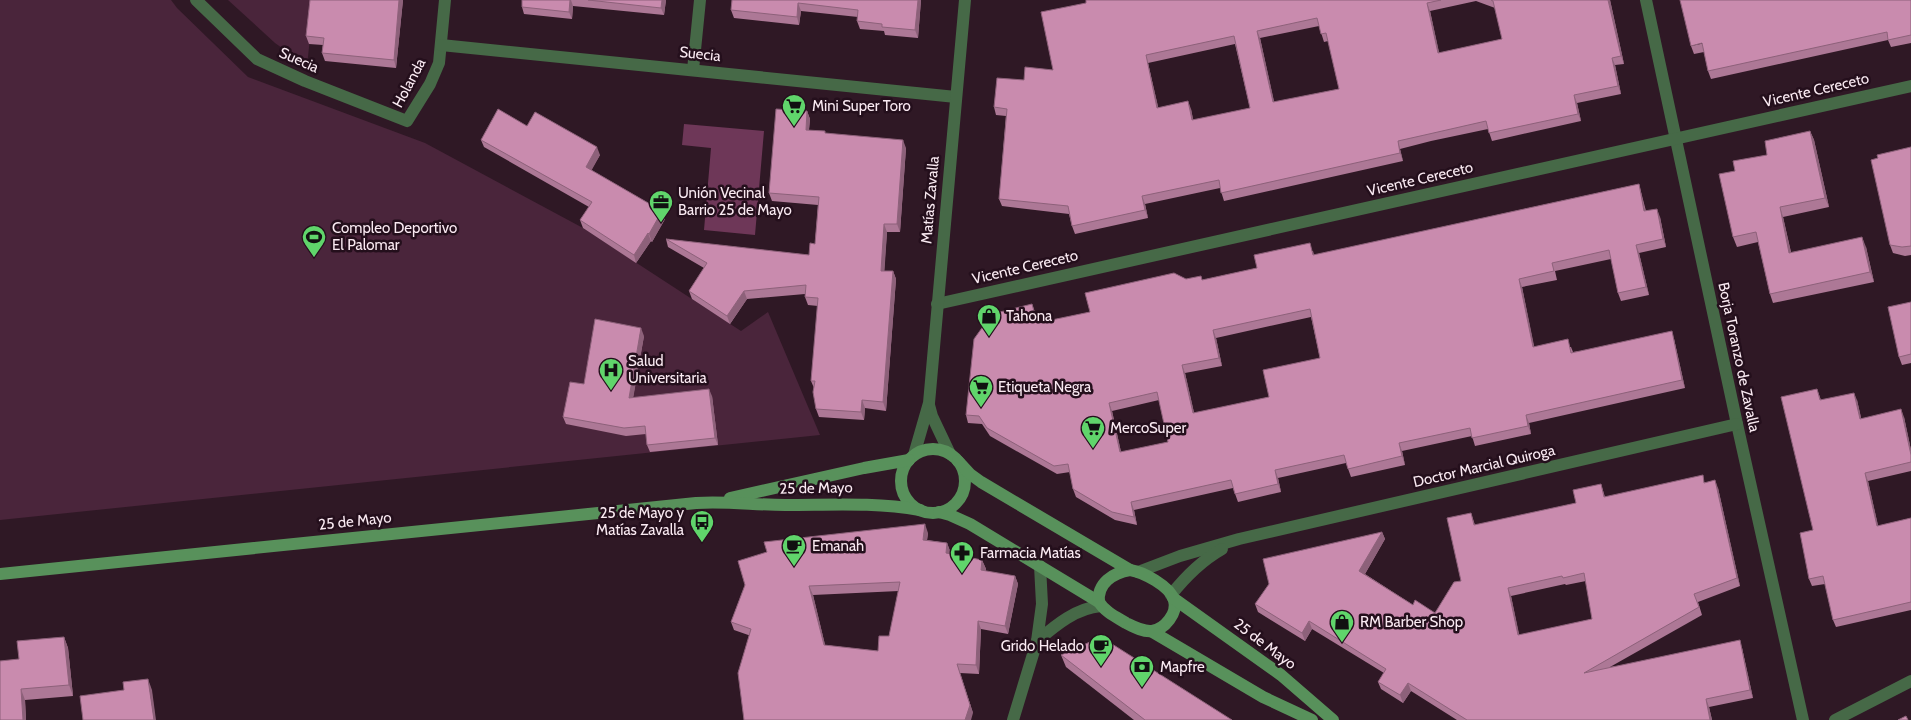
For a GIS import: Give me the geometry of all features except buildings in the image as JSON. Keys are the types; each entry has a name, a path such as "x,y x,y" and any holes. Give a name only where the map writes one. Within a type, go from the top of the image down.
{"street":[{"name":"Suecia","path":"196,0 257,59 305,81 407,122"},
{"name":"Holanda","path":"407,122 439,63 445,0"},
{"path":"693,70 700,0"},
{"name":"Matías Zavalla","path":"911,457 929,403 965,0"},
{"name":"Borja Toranzo de Zavalla","path":"1646,0 1803,720"},
{"name":"Suecia","path":"441,45 956,97"},
{"name":"Vicente Cereceto","path":"937,304 1911,86"},
{"name":"Matías Zavalla","path":"929,403 932,416 954,457"},
{"name":"Doctor Marcial Quiroga","path":"1134,571 1239,539 1737,424"},
{"path":"1151,631 1168,622 1173,614 1175,606 1172,596 1168,591 1150,578 1134,571 981,482 970,474 954,457 935,449 924,450 911,457 904,468 901,478 902,488 905,497 920,510 950,515 970,524 1100,604 1113,616 1138,629 1151,631 1263,697 1312,720"},
{"name":"25 de Mayo","path":"0,574 713,502 911,457"},
{"path":"939,512 948,509 957,502 962,492 964,482 963,471 954,457"},
{"name":"25 de Mayo","path":"713,502 783,505 865,504 890,505 920,510"},
{"name":"Doctor Marcial Quiroga","path":"1172,596 1181,582 1205,559 1239,539"},
{"path":"1012,720 1037,641 1042,604 1040,566"},
{"path":"1100,604 1099,592 1107,580 1113,575 1134,571"},
{"name":"25 de Mayo","path":"1172,596 1281,675 1333,720"},
{"path":"1037,641 1069,617 1100,604"},
{"path":"1835,720 1911,681"}],"shaded area":[{"name":"Compleo Deportivo El Palomar","path":"0,0 171,0 248,77 425,143 583,228 741,331 768,312 820,435 0,520"},
{"path":"228,0 314,0 307,66 275,43"},
{"path":"684,124 764,131 755,235 704,230 711,148 682,145"}],"place":[{"name":"Mini Super Toro","path":"794,127"},
{"name":"Unión Vecinal Barrio 25 de Mayo","path":"661,223"},
{"name":"Compleo Deportivo El Palomar","path":"314,258"},
{"name":"Tahona","path":"989,337"},
{"name":"Salud Universitaria","path":"611,391"},
{"name":"Etiqueta Negra","path":"981,408"},
{"name":"MercoSuper","path":"1093,449"},
{"name":"25 de Mayo y Matías Zavalla","path":"702,543"},
{"name":"Emanah","path":"794,567"},
{"name":"Farmacia Matías","path":"962,574"},
{"name":"RM Barber Shop","path":"1342,643"},
{"name":"Grido Helado","path":"1101,667"},
{"name":"Mapfre","path":"1142,688"}]}
